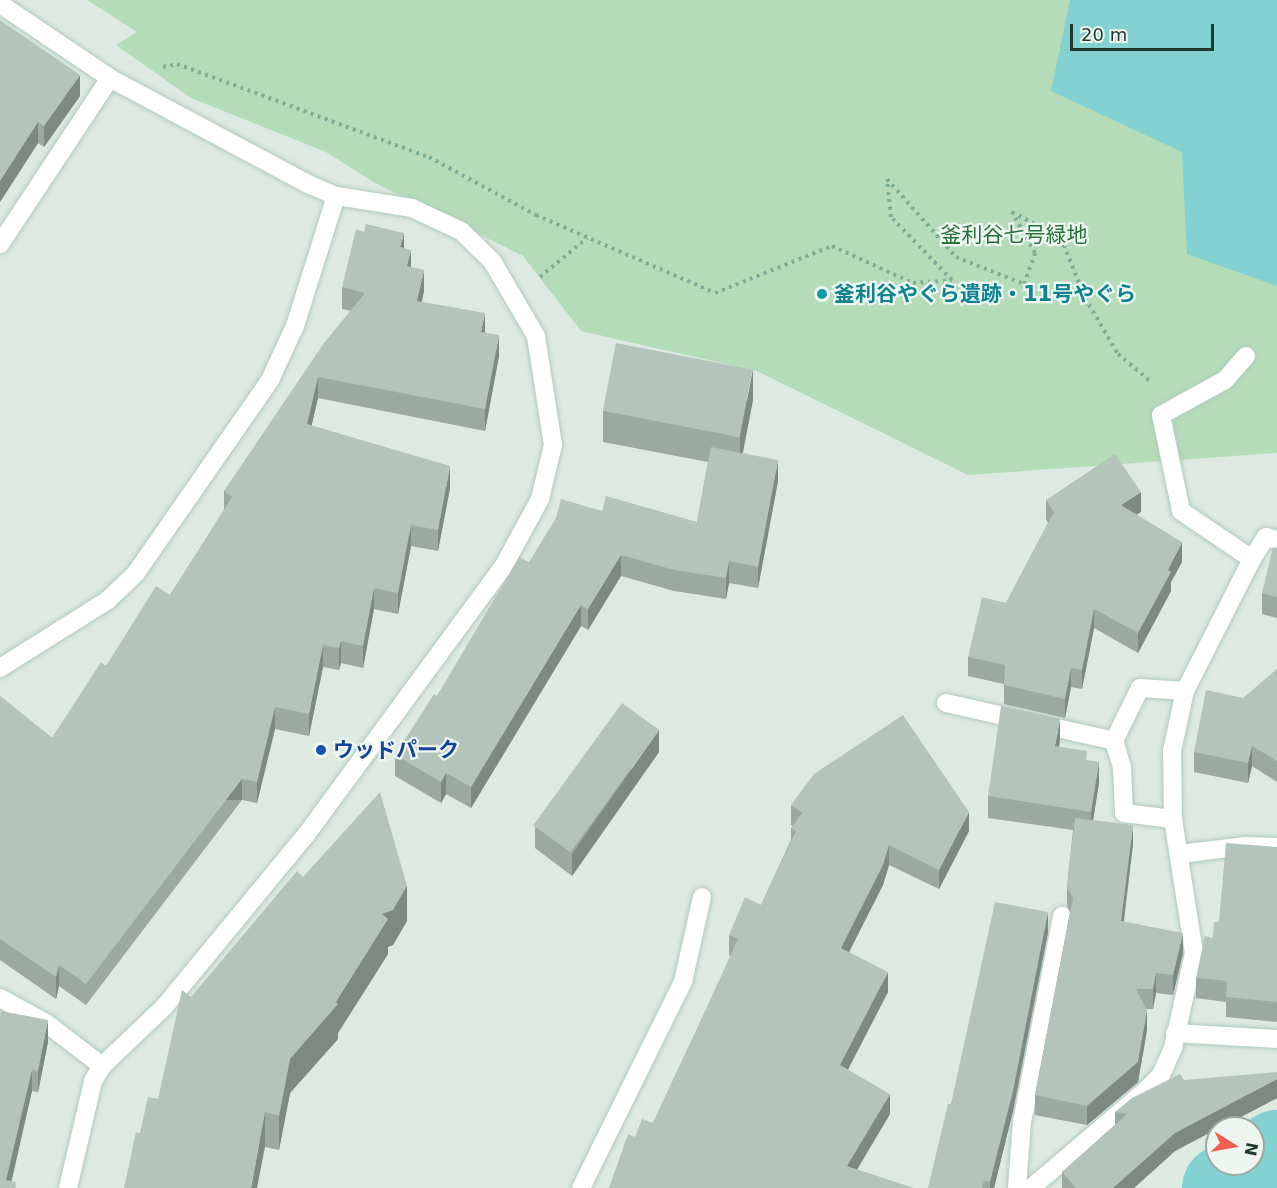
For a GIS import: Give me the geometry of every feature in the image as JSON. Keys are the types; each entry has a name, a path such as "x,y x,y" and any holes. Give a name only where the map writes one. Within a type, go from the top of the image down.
{"street":[{"path":"0,4 110,78 336,196 412,208 461,231 492,261 516,297 536,336 547,389 553,445 540,499 503,567 306,835 164,1007 102,1066 93,1081 68,1188"},
{"path":"0,244 110,78"},
{"path":"0,668 108,600 136,573 270,380 295,326 336,196"},
{"path":"1246,356 1224,381 1161,415 1180,511 1252,559"},
{"path":"1031,1188 1161,1075 1175,1034 1194,954 1173,819 1172,751 1185,691 1252,559 1266,537 1277,540"},
{"path":"1173,819 1124,813 1122,767 1114,741 1140,688 1185,691"},
{"path":"946,703 1114,741"},
{"path":"1179,854 1245,846 1277,848"},
{"path":"580,1188 683,982 702,897"},
{"path":"1017,1188 1022,1122 1062,916"},
{"path":"0,998 46,1023 102,1066"},
{"path":"1175,1034 1277,1039"}],"path":[{"path":"110,78 177,64 429,158 587,237 715,293 832,246 913,284 952,280 891,217 886,179 957,257 1024,284 1035,253 1012,212 1061,238 1085,297 1118,354 1150,382 1191,397"},
{"path":"516,297 587,237"}],"green space":[{"name":"釜利谷七号緑地","path":"87,0 1277,0 1277,453 968,475 757,371 581,331 523,256 375,183 326,152 191,98 116,45 137,32"}],"water":[{"path":"1070,0 1277,0 1277,286 1187,254 1182,152 1051,91"}],"building":[{"path":"0,20 80,75 44,126 38,122 0,181"},
{"path":"366,224 404,233 400,247 411,250 407,266 424,270 417,301 485,313 481,332 499,335 485,409 318,377 307,424 450,466 438,530 411,525 398,593 374,588 363,646 341,641 339,648 323,645 309,714 275,707 257,782 242,779 86,984 59,965 56,977 0,939 0,696 52,738 101,662 106,666 156,586 170,595 232,497 224,491 324,343 365,293 342,287 356,229 364,232"},
{"path":"616,343 752,370 739,437 603,411"},
{"path":"711,447 778,460 758,567 729,561 726,578 674,570 621,555 588,609 581,605 471,787 446,773 441,782 395,755 434,694 437,696 519,557 529,562 556,518 561,499 602,511 606,496 697,522"},
{"path":"1115,454 1141,492 1121,505 1182,542 1168,570 1171,572 1138,633 1094,609 1082,670 1071,668 1065,699 1004,685 1005,665 968,657 982,597 1006,603 1054,512 1046,500"},
{"path":"1273,547 1277,548 1277,597 1262,593"},
{"path":"1277,669 1277,761 1252,746 1248,763 1194,752 1206,690 1243,698"},
{"path":"622,703 659,730 570,852 533,825"},
{"path":"1001,706 1060,719 1055,746 1087,751 1086,760 1099,762 1091,812 988,796"},
{"path":"903,715 969,812 939,870 889,845 883,865 841,948 888,972 840,1065 890,1094 847,1166 914,1188 609,1188 628,1134 635,1137 642,1119 653,1123 691,1042 738,939 729,935 745,897 761,905 796,831 791,828 802,813 791,805 814,774"},
{"path":"380,792 407,886 393,910 382,914 388,919 336,1002 338,1004 290,1059 279,1116 265,1112 251,1188 124,1188 136,1132 140,1133 148,1097 158,1099 182,990 191,997 297,871 303,877"},
{"path":"1075,818 1133,825 1121,921 1183,933 1173,975 1156,973 1153,989 1136,989 1147,1011 1138,1062 1087,1106 1035,1095 1073,898 1067,887"},
{"path":"1226,843 1277,847 1277,1002 1226,997 1227,981 1196,978 1205,936 1213,938 1214,922 1219,922"},
{"path":"995,902 1048,912 1013,1091 990,1182 984,1181 982,1188 928,1188 948,1104 951,1104"},
{"path":"1,1011 48,1020 38,1071 32,1070 6,1180 16,1182 15,1188 0,1188"},
{"path":"1277,1072 1277,1079 1175,1133 1113,1188 1076,1188 1062,1172 1127,1114 1115,1112 1132,1098 1180,1074 1184,1080"}],"waterway":[{"path":"1225,1188 1277,1153"}],"place":[{"name":"釜利谷やぐら遺跡・11号やぐら","path":"822,294"},
{"name":"ウッドパーク","path":"321,750"}]}
